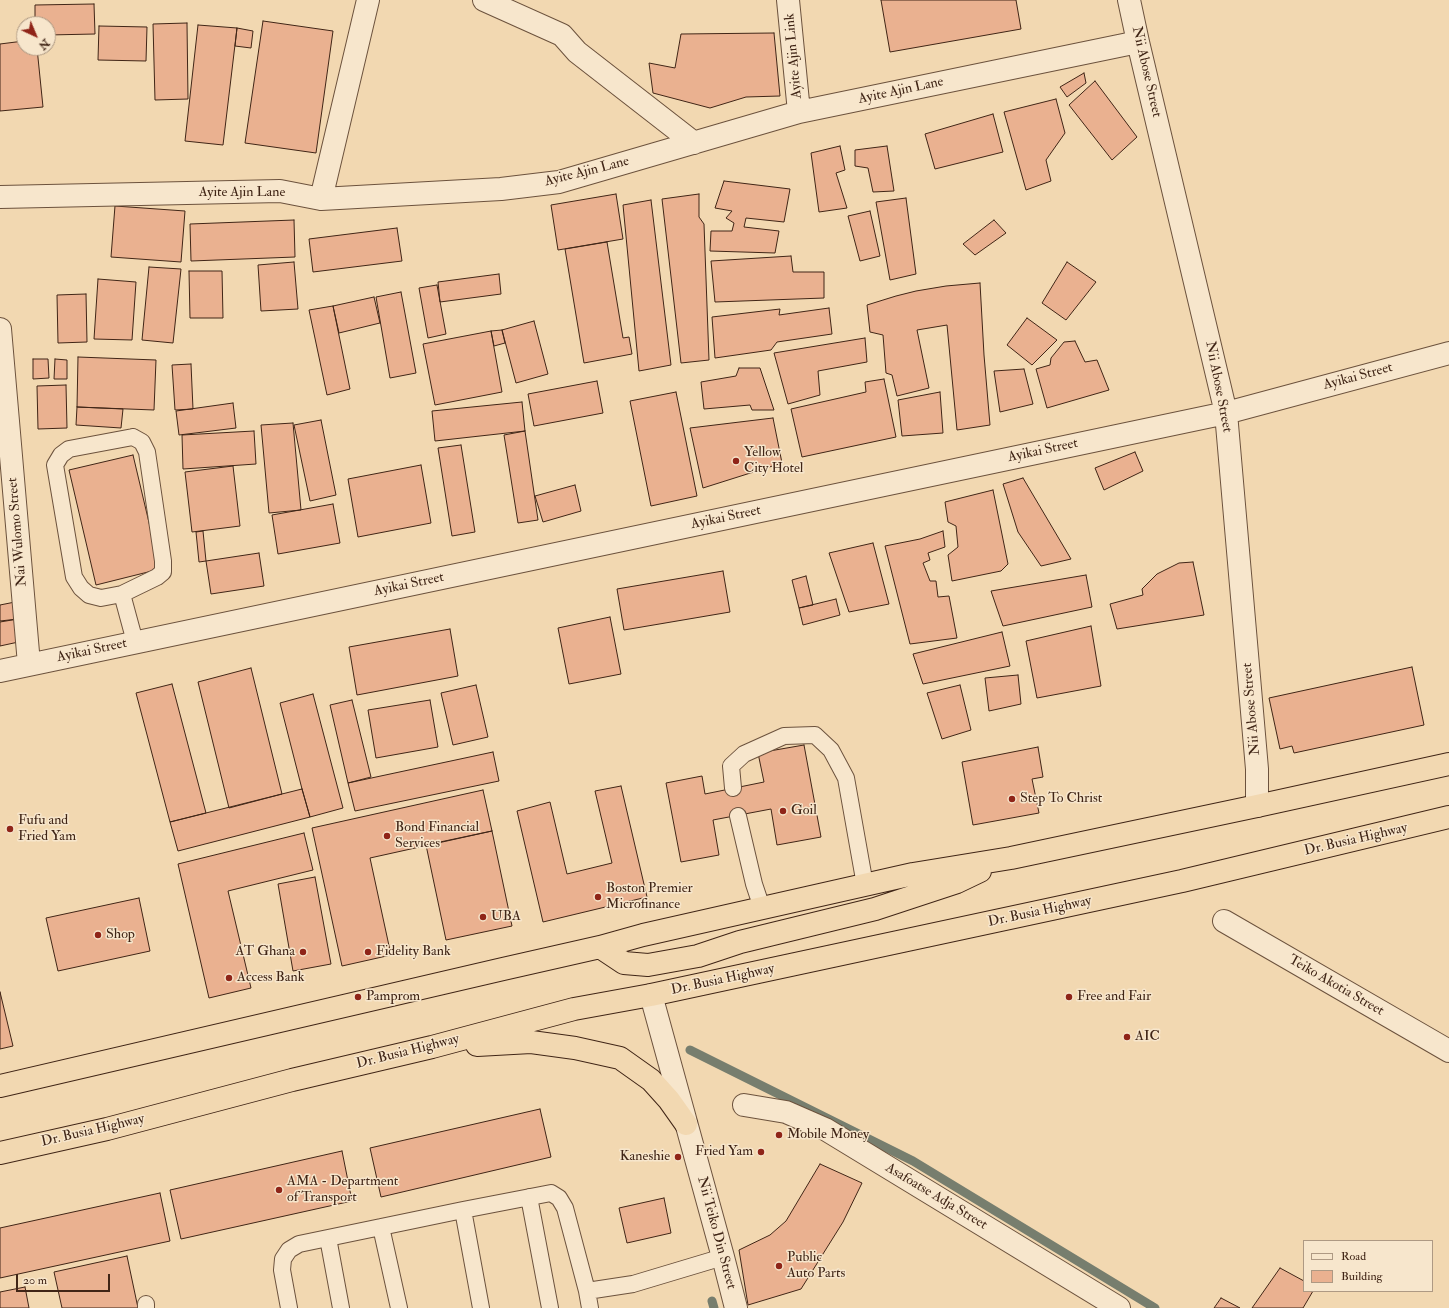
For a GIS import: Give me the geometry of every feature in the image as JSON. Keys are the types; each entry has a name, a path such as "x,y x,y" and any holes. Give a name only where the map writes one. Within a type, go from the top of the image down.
{"highway":[{"path":"0,1086 503,968 600,947 643,935 913,874 1011,858 1449,764"},
{"name":"Dr. Busia Highway","path":"0,1153 107,1129 292,1080 432,1047 574,1009 651,995 1182,881 1449,818"},
{"path":"600,947 624,963 648,965 698,956 740,942 888,905 957,882 1011,858"},
{"path":"432,1047 531,1042 575,1048 620,1058 651,1080 669,1100 686,1124"}],"street":[{"path":"321,199 368,0"},
{"path":"484,0 562,34 577,52 694,142"},
{"name":"Ayite Ajin Link","path":"788,0 799,112"},
{"name":"Nii Abose Street","path":"1129,0 1226,413 1257,769 1257,806"},
{"name":"Ayite Ajin Lane","path":"0,197 280,191 321,199 501,189 559,182 799,112 1138,42"},
{"name":"Nai Wulomo Street","path":"0,328 29,664"},
{"name":"Ayikai Street","path":"0,671 1226,413 1449,353"},
{"name":"Teiko Akotia Street","path":"1224,921 1449,1050"},
{"name":"Nii Teiko Din Street","path":"651,995 736,1308"},
{"name":"Asafoatse Adja Street","path":"744,1105 786,1112 825,1129 1119,1308"}],"lane":[{"path":"133,437 142,442 147,452 163,561 163,572 157,577 122,594 101,598 89,595 81,588 74,577 55,465 61,455 69,449 133,437"},
{"path":"122,594 135,642"},
{"path":"733,788 730,766 744,754 784,736 815,735 831,750 846,778 865,885"},
{"path":"738,816 754,884 762,908"},
{"path":"289,1308 282,1270 283,1258 289,1250 299,1244 551,1193 559,1198 565,1208 587,1291 590,1308"},
{"path":"529,1197 550,1308"},
{"path":"463,1210 481,1308"},
{"path":"381,1227 400,1308"},
{"path":"328,1238 341,1308"},
{"path":"587,1291 634,1284 723,1257"}],"building":[{"path":"881,0 1016,0 1021,29 890,52"},
{"path":"94,4 95,34 56,35 56,16 35,16 35,5"},
{"path":"263,21 333,31 316,153 245,143"},
{"path":"187,23 188,99 155,100 153,24"},
{"path":"198,25 237,28 223,145 185,141"},
{"path":"99,26 147,27 146,61 98,60"},
{"path":"237,28 253,31 251,48 235,46"},
{"path":"774,33 780,96 746,97 710,108 653,93 649,63 675,68 681,34"},
{"path":"16,42 16,56 38,56 43,107 0,111 0,44"},
{"path":"1084,73 1086,83 1067,97 1060,87"},
{"path":"1095,81 1137,137 1112,160 1069,105"},
{"path":"1056,99 1065,133 1046,160 1051,181 1026,190 1004,112"},
{"path":"993,114 1003,152 935,169 925,134"},
{"path":"840,146 845,170 836,173 847,208 819,212 811,153"},
{"path":"887,146 894,191 873,192 868,168 855,166 855,150"},
{"path":"724,181 790,189 784,222 746,218 744,227 779,231 775,253 710,251 711,231 732,231 734,223 726,218 732,211 715,208"},
{"path":"616,194 623,239 558,250 551,205"},
{"path":"699,194 699,217 704,224 709,360 681,363 662,199"},
{"path":"906,198 916,274 890,280 876,202"},
{"path":"651,200 671,365 639,371 623,205"},
{"path":"115,206 185,211 181,262 111,257"},
{"path":"870,211 880,256 860,261 848,216"},
{"path":"294,220 295,257 191,261 190,224"},
{"path":"994,220 1006,233 975,255 963,244"},
{"path":"397,228 402,261 313,272 309,239"},
{"path":"607,242 623,338 629,337 632,354 584,363 565,249"},
{"path":"791,256 793,272 824,272 824,298 715,302 711,261"},
{"path":"294,262 298,309 261,311 258,265"},
{"path":"1067,262 1096,282 1066,320 1042,303"},
{"path":"149,267 181,269 173,343 142,340"},
{"path":"189,271 222,271 223,318 190,318"},
{"path":"499,274 501,294 440,302 438,282"},
{"path":"98,279 136,282 132,340 94,339"},
{"path":"980,283 990,425 957,430 947,325 917,330 929,388 897,396 892,375 886,373 883,335 870,332 867,305 916,291 946,286"},
{"path":"437,285 446,334 428,338 419,288"},
{"path":"401,292 416,373 390,378 376,297"},
{"path":"86,294 87,342 58,343 57,295"},
{"path":"374,297 380,323 339,333 333,306"},
{"path":"333,306 350,389 327,395 309,310"},
{"path":"829,308 832,334 777,342 771,350 715,358 712,317 780,309 779,315"},
{"path":"1027,318 1057,340 1032,365 1007,345"},
{"path":"534,321 548,374 516,383 502,330"},
{"path":"502,330 505,343 494,346 491,331"},
{"path":"491,331 502,392 435,405 423,344"},
{"path":"865,338 867,362 818,371 820,395 788,404 774,353"},
{"path":"1075,341 1085,362 1097,360 1109,390 1047,408 1036,369 1050,365 1051,358 1064,342"},
{"path":"78,357 156,360 154,410 77,407"},
{"path":"33,359 48,359 49,378 33,379"},
{"path":"55,359 67,360 67,379 54,379"},
{"path":"191,364 193,409 175,410 172,365"},
{"path":"739,368 760,368 774,410 752,410 750,405 704,409 701,382 736,376"},
{"path":"1024,369 1033,404 1000,412 994,371"},
{"path":"884,379 896,437 802,457 791,409 866,392 865,382"},
{"path":"597,381 603,413 534,426 528,394"},
{"path":"66,385 67,428 38,429 37,386"},
{"path":"676,392 697,496 651,506 630,401"},
{"path":"940,392 943,433 902,436 898,400"},
{"path":"522,402 525,431 435,441 432,411"},
{"path":"233,403 236,428 179,435 176,411"},
{"path":"77,407 123,409 121,428 76,425"},
{"path":"773,418 782,463 703,488 690,428"},
{"path":"321,420 336,495 310,501 294,425"},
{"path":"293,423 301,510 269,513 261,425"},
{"path":"254,431 256,464 183,469 182,435"},
{"path":"525,431 538,520 518,523 504,435"},
{"path":"461,445 475,532 452,536 438,448"},
{"path":"1135,452 1143,471 1104,490 1095,468"},
{"path":"133,455 160,569 96,585 69,470"},
{"path":"421,465 431,523 358,537 348,479"},
{"path":"233,466 240,526 192,532 185,472"},
{"path":"1023,478 1071,559 1041,566 1018,532 1003,484"},
{"path":"575,485 581,511 543,522 535,496"},
{"path":"993,490 1008,564 1001,571 952,581 948,555 958,547 956,526 948,522 945,502"},
{"path":"333,504 340,543 278,554 272,515"},
{"path":"203,531 206,561 199,562 196,532"},
{"path":"943,531 945,547 928,553 930,560 923,563 930,581 936,581 938,597 949,596 957,638 910,644 885,546 920,539"},
{"path":"873,543 889,604 849,612 829,553"},
{"path":"259,553 264,586 211,594 206,561"},
{"path":"1193,562 1204,615 1117,629 1110,604 1143,595 1142,589 1157,574 1179,563"},
{"path":"723,571 730,612 624,630 617,589"},
{"path":"1086,575 1092,607 1003,626 991,591"},
{"path":"806,576 813,605 799,608 792,580"},
{"path":"836,599 840,615 803,625 799,608"},
{"path":"15,602 18,619 0,621 0,605"},
{"path":"610,617 621,674 569,684 558,628"},
{"path":"18,619 23,641 0,646 0,622"},
{"path":"1091,626 1101,686 1037,698 1026,641"},
{"path":"450,629 458,676 357,695 349,647"},
{"path":"1002,632 1010,666 923,684 913,654"},
{"path":"1412,667 1424,725 1294,753 1292,746 1280,749 1269,698"},
{"path":"251,668 282,794 229,808 198,682"},
{"path":"1018,675 1021,704 989,711 985,678"},
{"path":"172,684 206,813 170,822 136,693"},
{"path":"476,685 488,737 453,745 441,693"},
{"path":"960,685 971,730 942,739 927,693"},
{"path":"313,694 343,808 310,817 280,703"},
{"path":"352,700 371,777 348,783 330,705"},
{"path":"430,700 438,747 376,758 368,710"},
{"path":"804,745 821,837 777,845 771,809 713,820 719,855 681,862 666,783 702,776 705,794 764,782 758,753"},
{"path":"1038,747 1043,777 1032,779 1039,813 973,825 962,762"},
{"path":"493,752 499,781 355,811 348,783"},
{"path":"621,786 647,897 543,922 517,811 550,802 567,874 612,863 595,791"},
{"path":"302,789 310,817 178,851 170,822"},
{"path":"483,790 492,831 370,858 391,955 342,966 312,828"},
{"path":"492,831 512,926 446,940 426,845"},
{"path":"304,833 313,870 228,891 251,988 209,998 178,864"},
{"path":"315,877 331,964 293,971 278,884"},
{"name":"Shop","path":"139,898 150,951 58,971 46,918"},
{"path":"0,992 13,1046 0,1049"},
{"path":"540,1109 551,1157 381,1197 370,1148"},
{"path":"342,1151 352,1201 181,1239 170,1190"},
{"path":"820,1164 862,1183 843,1222 801,1289 748,1305 739,1250 770,1235 786,1221"},
{"path":"160,1193 170,1241 0,1278 0,1228"},
{"path":"664,1198 671,1233 627,1243 619,1208"},
{"path":"127,1256 138,1308 62,1308 54,1272"},
{"path":"1280,1268 1303,1280 1303,1292 1312,1292 1303,1308 1252,1308"},
{"path":"25,1287 29,1308 0,1308 0,1292"},
{"path":"1221,1298 1240,1308 1214,1308"}],"waterway":[{"path":"690,1050 913,1161 1155,1308"},
{"path":"712,1301 714,1308"}],"place":[{"name":"Yellow City Hotel","path":"736,461"},
{"name":"Step To Christ","path":"1012,799"},
{"name":"Goil","path":"783,811"},
{"name":"Fufu and Fried Yam","path":"10,829"},
{"name":"Bond Financial Services","path":"387,836"},
{"name":"Boston Premier Microfinance","path":"598,897"},
{"name":"UBA","path":"483,917"},
{"name":"Shop","path":"98,935"},
{"name":"AT Ghana","path":"303,952"},
{"name":"Fidelity Bank","path":"368,952"},
{"name":"Access Bank","path":"229,978"},
{"name":"Pamprom","path":"358,997"},
{"name":"Free and Fair","path":"1069,997"},
{"name":"AIC","path":"1127,1037"},
{"name":"Mobile Money","path":"779,1135"},
{"name":"Fried Yam","path":"761,1152"},
{"name":"Kaneshie","path":"678,1157"},
{"name":"AMA - Department of Transport","path":"279,1190"},
{"name":"Public Auto Parts","path":"779,1266"}]}
